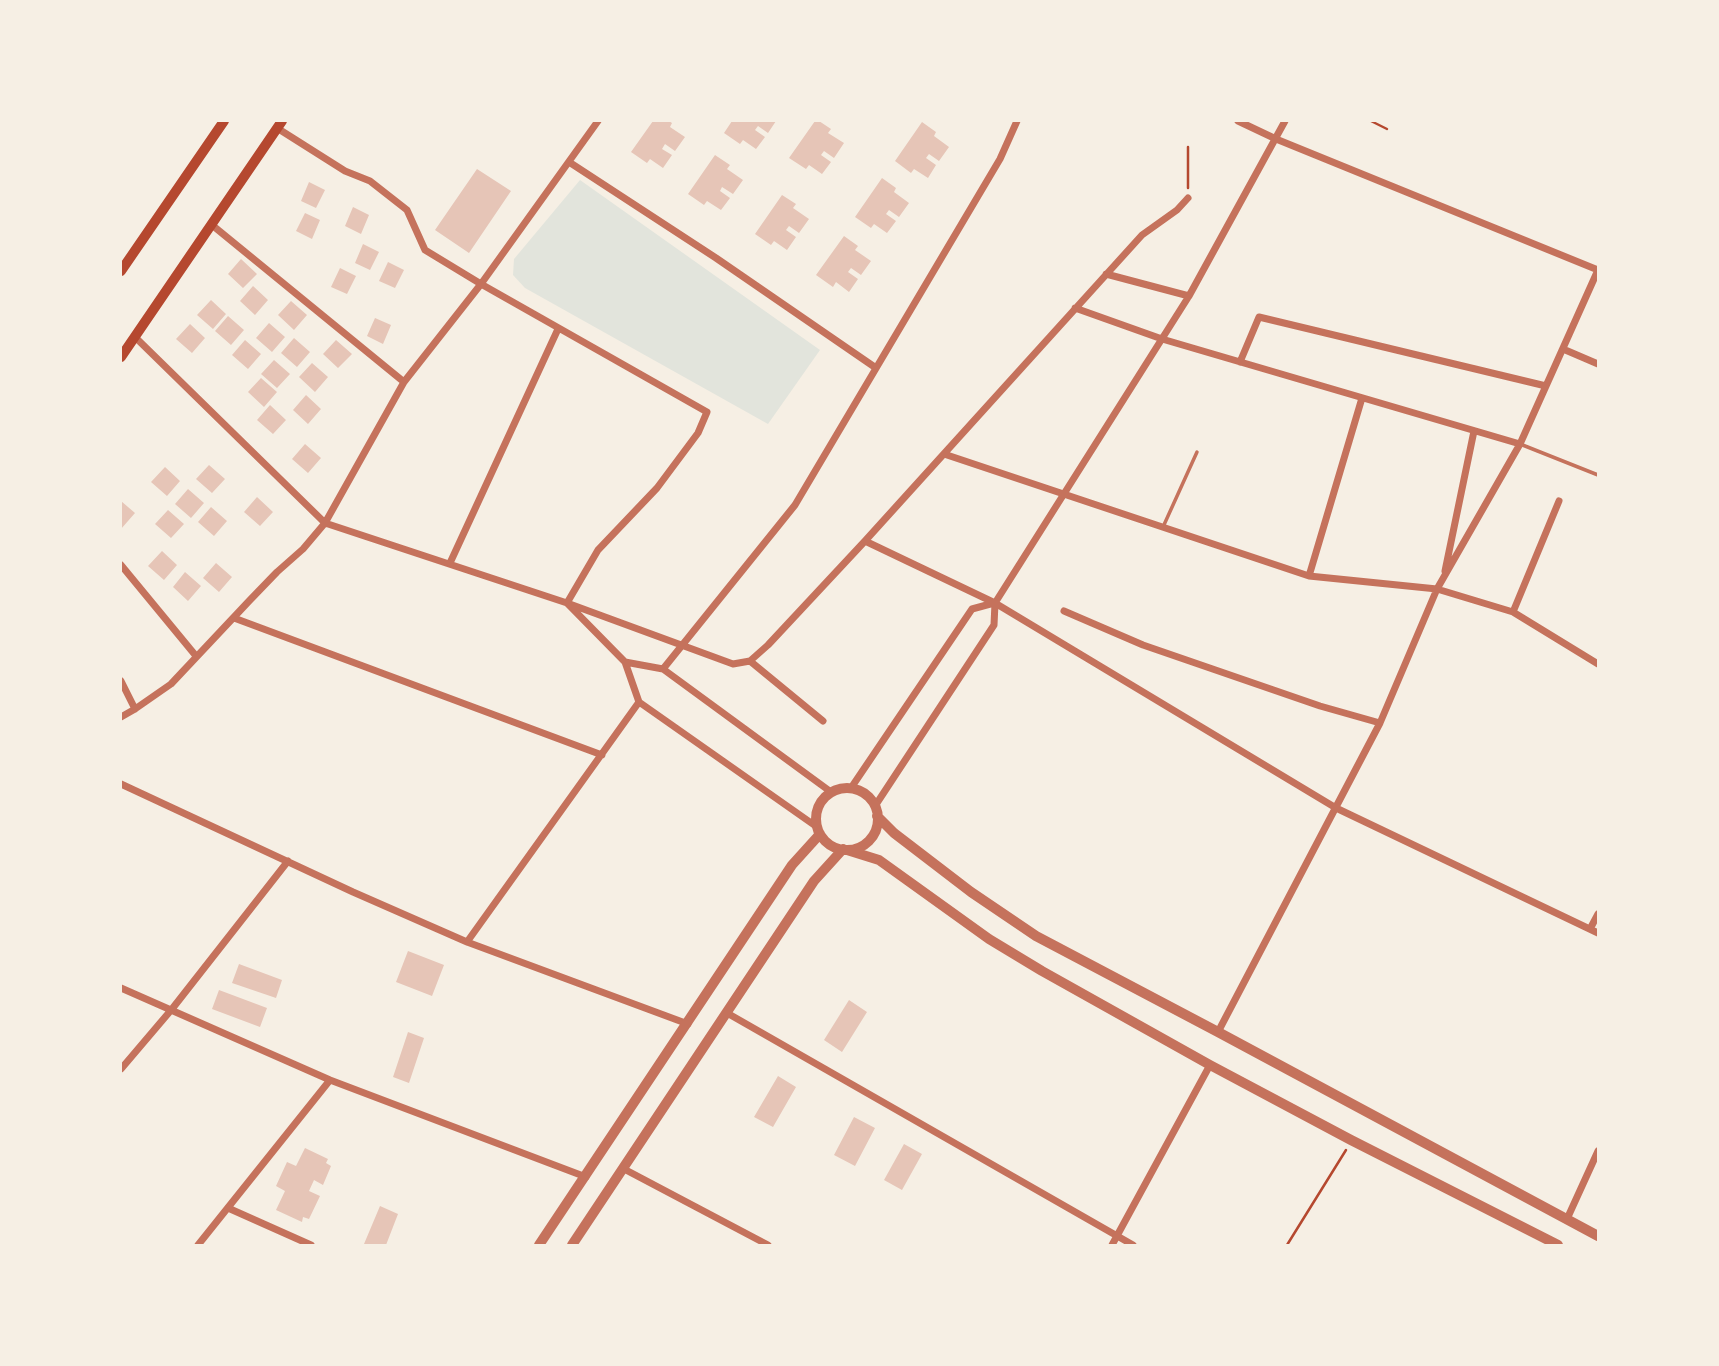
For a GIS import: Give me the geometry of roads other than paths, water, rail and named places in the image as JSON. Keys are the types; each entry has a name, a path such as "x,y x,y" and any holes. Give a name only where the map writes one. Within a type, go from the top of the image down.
{"main road":[{"path":"121,271 125,258 224,121"},
{"path":"121,357 280,124"}],"street":[{"path":"121,717 171,684 325,523 404,382 481,284 598,121"},
{"path":"663,669 795,505 1000,159 1017,121"},
{"path":"1218,1032 1380,723 1437,589 1520,444 1598,270 1238,121"},
{"path":"572,1245 814,881 827,864 845,850 857,848 873,836 877,826 876,811 994,625 995,603 1189,296 1285,121"},
{"path":"280,124 345,171 370,181 407,210 425,250 707,412 698,433 657,488 598,550 567,603"},
{"path":"569,162 716,258 876,368"},
{"path":"135,337 325,523 567,603 733,664 750,661 768,645 1142,235 1177,210 1188,198"},
{"path":"212,225 404,382"},
{"path":"1106,274 1189,296"},
{"path":"1075,309 1162,339 1520,444"},
{"path":"1240,362 1259,317 1546,386"},
{"path":"450,563 558,328"},
{"path":"1563,349 1598,364"},
{"path":"1309,576 1362,398"},
{"path":"1443,578 1474,431"},
{"path":"944,454 1309,576 1437,589 1513,612 1598,664"},
{"path":"1513,612 1559,501"},
{"path":"865,541 995,603 1336,808 1594,931 1598,914"},
{"path":"121,565 196,656"},
{"path":"567,603 625,662 639,702 818,831 828,844 879,860 989,939 1041,971 1351,1140 1555,1244"},
{"path":"851,788 972,609 995,603"},
{"path":"1064,611 1143,645 1320,706 1380,723"},
{"path":"234,618 602,755"},
{"path":"750,661 823,720"},
{"path":"625,662 663,669 831,792"},
{"path":"121,681 135,709"},
{"path":"467,942 639,702"},
{"path":"121,784 467,942 688,1024"},
{"path":"539,1245 792,865 818,831 816,817 823,799 831,792 851,788 869,797 876,811 894,833 971,892 1035,936 1598,1236"},
{"path":"121,1069 173,1009 288,861"},
{"path":"121,988 330,1080 586,1177"},
{"path":"727,1013 1133,1245"},
{"path":"1112,1245 1210,1065"},
{"path":"198,1245 330,1080"},
{"path":"1567,1219 1598,1151"},
{"path":"624,1168 768,1245"},
{"path":"228,1208 311,1245"}],"lane":[{"path":"1520,444 1598,475"},
{"path":"1163,528 1197,452"}]}
